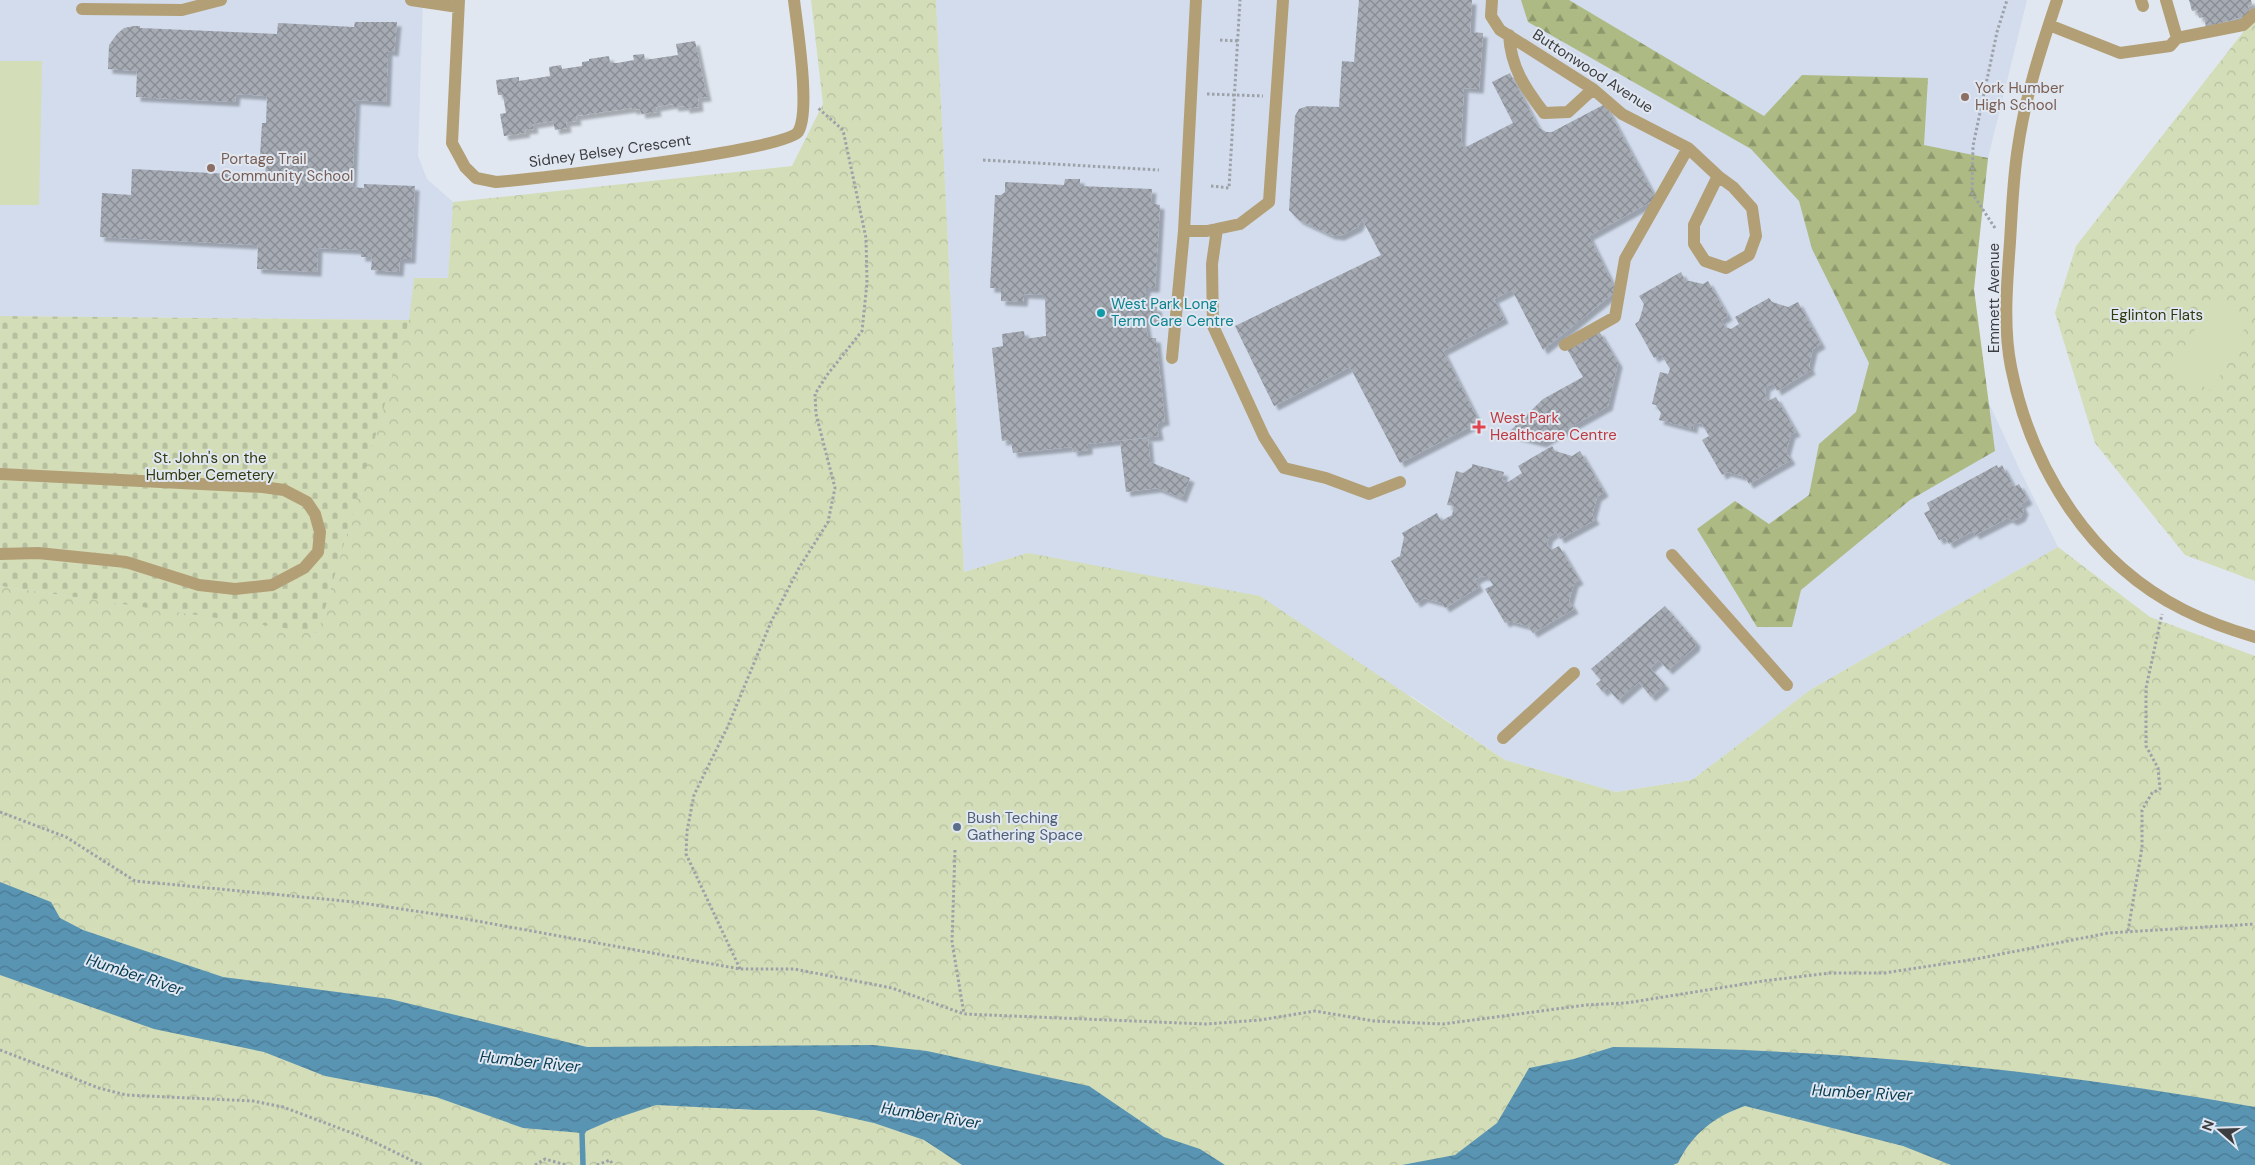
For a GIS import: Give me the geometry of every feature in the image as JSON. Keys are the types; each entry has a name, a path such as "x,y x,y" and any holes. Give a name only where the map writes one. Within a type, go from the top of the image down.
{"street":[{"path":"82,9 182,10 221,0"},
{"path":"410,0 458,4"},
{"name":"Sidney Belsey Crescent","path":"458,4 452,143 465,168 476,178 496,182 534,179 765,145 789,138 798,133 803,119 803,95 794,0"},
{"path":"1172,358 1175,304 1184,231 1196,0"},
{"path":"1184,231 1217,229 1240,224 1269,202 1283,0"},
{"name":"Buttonwood Avenue","path":"1492,0 1491,16 1500,30 1593,89 1622,114 1688,148 1718,176 1733,187 1752,208 1756,236 1749,255 1726,268 1705,261 1694,244 1694,225 1718,176"},
{"name":"Emmett Avenue","path":"2055,0 2031,84 2018,147 2012,198 2008,278 2008,336 2011,366 2023,418 2038,455 2072,514 2092,538 2119,564 2167,600 2184,610 2255,637"},
{"path":"2166,0 2177,38"},
{"path":"2048,25 2120,53 2170,46 2177,38 2243,25 2255,14"},
{"path":"1509,36 1510,54 1525,89 1544,113 1568,112 1593,89"},
{"path":"1565,345 1615,317 1625,259 1688,148"},
{"path":"1217,229 1212,264 1213,326 1264,437 1284,468 1326,478 1369,494 1400,482"},
{"path":"0,474 243,486 284,490 307,502 315,514 320,532 318,552 304,568 272,585 235,589 199,585 126,562 38,553 0,554"},
{"path":"1672,555 1787,685"},
{"path":"1503,738 1574,673"}],"path":[{"path":"1211,186 1229,188 1240,0"},
{"path":"1996,228 1972,193 1973,146 1997,32 2007,0"},
{"path":"1220,40 1238,41"},
{"path":"1204,94 1266,96"},
{"path":"740,970 686,854 694,795 728,726 771,622 799,568 828,522 835,488 816,414 815,394 827,375 862,331 867,283 866,238 843,130 803,95"},
{"path":"983,160 1159,170"},
{"path":"2128,931 2142,848 2142,810 2152,792 2160,789 2158,768 2146,746 2146,688 2156,633 2167,600"},
{"path":"0,812 66,837 135,881 355,902 456,917 740,970 794,969 892,988 964,1014 1206,1024 1260,1020 1315,1011 1374,1021 1443,1024 1586,1005 1626,1004 1762,981 1830,973 1884,973 1976,959 2108,933 2255,924"},
{"path":"955,850 952,942 964,1014"},
{"path":"0,1050 99,1088 126,1095 253,1101 283,1107 368,1138 421,1165"},
{"path":"535,1165 545,1159 566,1165"},
{"path":"598,1165 610,1160 613,1165"}],"shaded area":[{"name":"Portage Trail Community School","path":"0,0 423,0 418,156 427,179 453,202 448,278 414,278 410,320 0,316"},
{"name":"West Park Healthcare Centre","path":"936,0 2027,0 1988,158 1974,289 1981,386 2058,547 1810,690 1692,780 1616,792 1505,760 1413,697 1028,553 964,572"}],"green space":[{"path":"811,0 936,0 964,572 1028,553 1260,596 1505,760 1616,792 1692,780 1810,690 2058,547 2150,617 2255,656 2255,1165 0,1165 0,586 318,633 409,321 414,278 448,278 453,202 792,166 823,104"},
{"path":"1521,0 1569,0 1764,116 1802,75 1928,78 1924,145 1988,158 1974,289 1995,451 1910,500 1801,590 1792,627 1757,627 1697,529 1735,501 1769,524 1809,495 1819,444 1856,412 1869,363 1812,249 1799,201 1751,149 1528,22"},
{"name":"Eglinton Flats","path":"2255,17 2255,581 2185,555 2095,443 2055,313 2076,246"},
{"path":"0,61 42,61 39,205 0,205"},
{"path":"2210,299 2250,318 2212,391 2174,371"},
{"name":"St. John's on the Humber Cemetery","path":"0,316 410,320 318,634 0,586"}],"water":[{"name":"Humber River","path":"0,882 51,902 60,918 83,930 223,977 390,999 587,1047 873,1045 927,1051 1089,1086 1164,1137 1200,1149 1225,1165 962,1165 924,1140 874,1123 815,1110 758,1110 656,1105 614,1119 582,1133 523,1128 436,1097 325,1076 264,1052 154,1029 0,975"},
{"name":"Humber River","path":"1613,1047 1774,1051 1936,1063 2096,1082 2255,1107 2255,1165 1951,1165 1903,1146 1745,1106 1724,1115 1705,1127 1690,1143 1678,1163 1673,1165 1402,1165 1455,1155 1497,1123 1529,1068 1574,1059"}],"building":[{"path":"1359,0 1472,0 1470,32 1483,33 1479,89 1464,88 1461,140 1464,148 1513,123 1492,82 1510,73 1538,127 1546,132 1552,132 1605,104 1656,199 1589,236 1616,291 1543,350 1512,290 1494,299 1504,319 1443,351 1479,422 1400,463 1350,367 1274,406 1235,326 1381,255 1362,219 1358,227 1340,236 1331,235 1299,220 1289,210 1295,116 1299,109 1308,106 1339,107 1342,61 1354,62"},
{"path":"2189,0 2251,0 2252,5 2248,6 2250,15 2206,27 2204,17 2199,18 2197,10 2192,11"},
{"path":"355,22 397,22 394,52 388,51 386,102 356,100 352,187 364,188 364,184 415,186 411,259 400,259 399,272 371,270 372,257 361,257 361,250 318,248 317,272 257,269 258,245 100,237 102,193 131,195 132,169 231,174 231,181 265,182 266,156 260,156 262,123 266,123 267,96 236,94 235,102 136,97 137,71 108,69 109,45 124,28 140,26 140,28 277,34 278,23 354,27"},
{"path":"695,41 707,97 698,98 699,107 685,109 685,106 674,107 673,104 656,107 657,112 641,114 640,109 632,110 632,108 576,116 577,121 566,122 567,128 555,130 553,121 533,124 534,129 525,130 526,133 504,136 500,114 506,113 503,95 498,95 496,80 519,77 519,81 550,76 549,67 561,65 562,69 582,66 582,62 589,61 589,59 609,56 610,63 617,63 634,60 633,55 644,54 645,60 678,55 676,44"},
{"name":"West Park Long Term Care Centre","path":"1065,179 1080,179 1080,186 1152,189 1151,201 1154,204 1160,205 1155,288 1146,288 1145,306 1157,307 1158,319 1145,320 1148,338 1156,338 1165,421 1157,425 1159,436 1088,444 1088,450 1073,452 1072,447 1013,453 1011,442 1008,440 1002,441 992,348 1003,346 1002,334 1024,331 1025,339 1046,336 1045,295 1024,294 1023,302 1001,301 1001,288 990,288 995,195 1001,195 1005,192 1005,182 1064,185"},
{"path":"1681,272 1685,280 1703,284 1708,281 1728,316 1721,320 1725,327 1731,329 1739,324 1735,317 1769,298 1772,302 1788,307 1798,302 1821,344 1813,349 1809,366 1811,370 1777,391 1773,383 1766,387 1765,394 1768,401 1776,397 1796,432 1791,434 1786,452 1791,460 1749,484 1745,477 1727,472 1722,475 1702,440 1709,436 1702,424 1694,422 1693,429 1659,420 1661,413 1656,405 1652,404 1660,372 1668,374 1670,369 1661,354 1654,358 1635,324 1639,321 1644,304 1639,296"},
{"path":"1599,331 1618,363 1608,406 1542,443 1507,434 1543,399 1583,377 1567,349"},
{"path":"1148,438 1150,462 1190,478 1182,498 1157,488 1126,492 1120,441"},
{"path":"1552,446 1555,451 1572,456 1580,451 1604,492 1597,497 1592,515 1595,520 1560,539 1556,532 1549,537 1547,543 1551,550 1559,546 1579,580 1574,583 1569,601 1574,609 1533,633 1528,626 1509,621 1505,623 1485,589 1493,585 1488,577 1482,576 1475,580 1479,587 1445,608 1442,603 1424,598 1416,603 1391,561 1400,556 1404,537 1402,533 1437,513 1441,521 1452,515 1454,506 1447,505 1456,471 1463,473 1472,467 1472,464 1504,472 1502,480 1508,482 1522,473 1518,466"},
{"path":"1997,465 1998,468 2002,465 2014,487 2019,484 2028,500 2021,504 2024,510 2021,517 2013,521 2008,518 1975,535 1973,531 1949,544 1945,537 1939,540 1924,513 1930,510 1927,503"},
{"path":"1665,606 1696,642 1695,647 1668,670 1659,660 1650,668 1665,685 1651,697 1639,682 1618,700 1607,688 1603,692 1596,684 1601,680 1591,669"}],"waterway":[{"path":"583,1165 582,1133 585,1128"}],"place":[{"name":"York Humber High School","path":"1965,97"},
{"name":"Portage Trail Community School","path":"211,168"},
{"name":"West Park Long Term Care Centre","path":"1101,313"},
{"name":"West Park Healthcare Centre","path":"1479,427"},
{"name":"Bush Teching Gathering Space","path":"957,827"}]}
